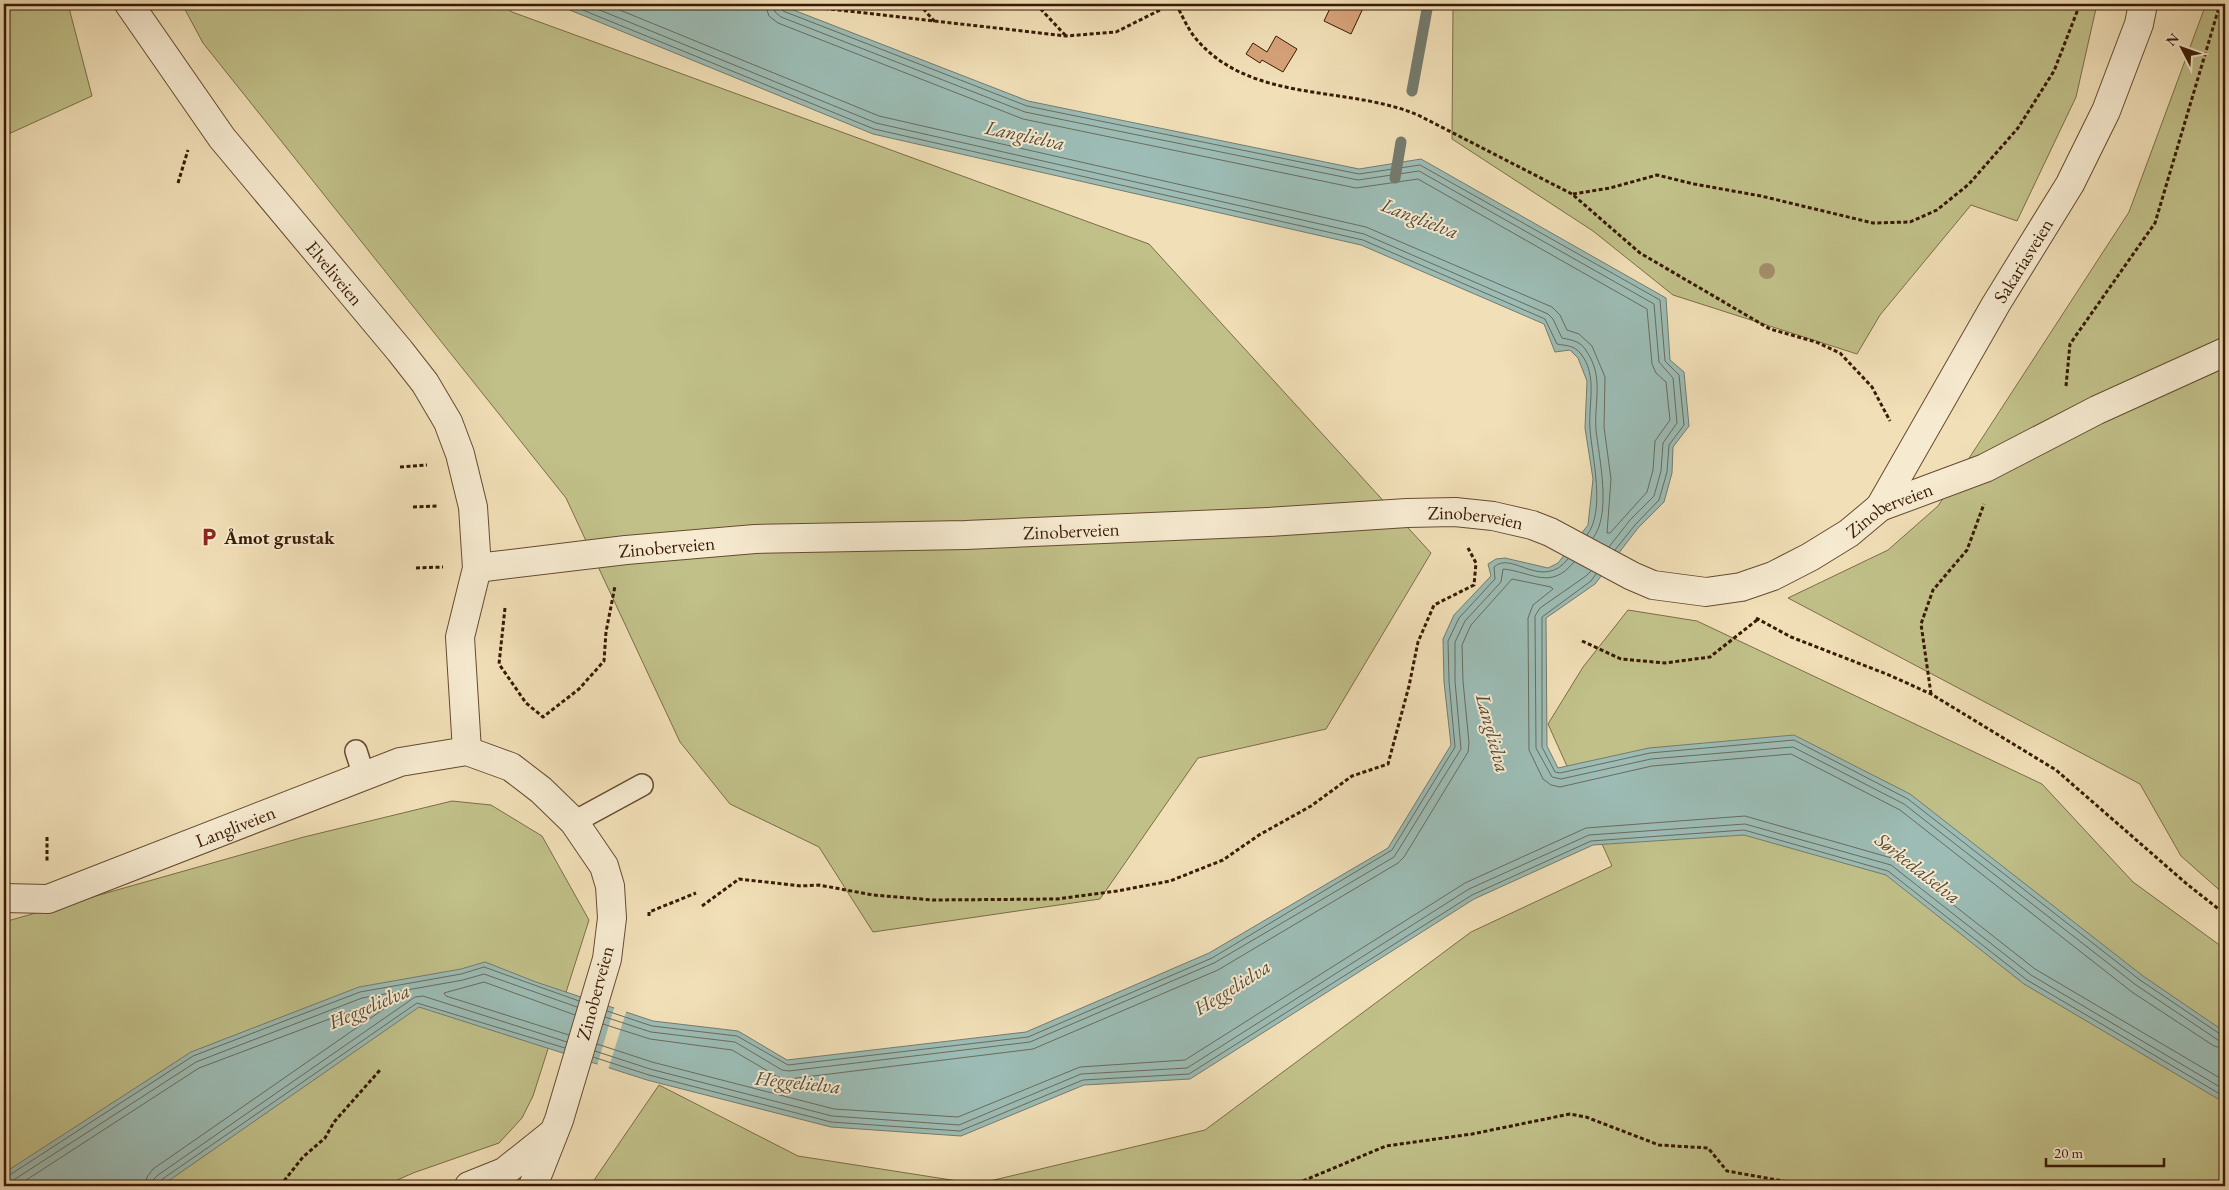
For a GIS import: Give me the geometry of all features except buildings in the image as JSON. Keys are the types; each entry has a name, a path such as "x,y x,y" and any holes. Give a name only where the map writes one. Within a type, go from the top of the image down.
{"street":[{"name":"Elveliveien","path":"129,4 222,138 324,259 425,384 448,422 462,460 473,507 477,568"},
{"name":"Sakariasveien","path":"1880,507 1903,470 1952,379 2070,184 2106,111 2139,24 2143,4"},
{"name":"Zinoberveien","path":"477,568 508,566 626,550 755,539 966,535 1455,512 1493,516 1532,525 1572,543 1653,585 1706,592 1741,587 1773,576 1850,533 1880,507 1985,468 2097,410 2225,352"},
{"path":"467,751 460,637 477,568"},
{"name":"Zinoberveien","path":"467,751 510,767 541,790 574,822 596,852 604,866 610,886 612,918 607,959 556,1127 533,1186"},
{"name":"Langliveien","path":"4,898 48,899 360,763 400,762 467,751"},
{"path":"469,1186 504,1172 556,1127"}],"lane":[{"path":"574,822 642,785"}],"path":[{"path":"786,4 936,23 1066,36 1116,32 1174,4 1197,40 1226,66 1277,86 1396,106 1418,115 1572,194 1640,253 1770,329 1816,342 1840,353 1872,387 1894,426 1903,470"},
{"path":"919,4 936,23"},
{"path":"1036,4 1066,36"},
{"path":"1572,194 1610,188 1658,175 1694,184 1761,196 1873,223 1910,222 1937,210 1969,184 2018,128 2054,71 2080,4"},
{"path":"2062,428 2070,344 2155,223 2189,102 2220,4"},
{"path":"1931,694 1921,624 1933,590 1967,550 1971,542 1984,509 1985,468"},
{"path":"702,906 738,879 801,886 819,885 873,896 933,900 1057,899 1170,881 1223,860 1258,835 1311,806 1352,776 1388,764 1409,686 1418,642 1434,605 1474,585 1476,563 1459,532 1455,512"},
{"path":"508,566 500,664 526,703 543,717 579,689 604,661 606,632 626,550"},
{"path":"1706,592 1791,637 1889,675 1931,694 2056,770 2188,885 2225,914"},
{"path":"1582,641 1621,659 1665,663 1710,656 1758,619"},
{"path":"648,920 649,912 696,893"},
{"path":"280,1186 303,1157 325,1138 334,1122 380,1070"},
{"path":"1291,1186 1386,1146 1472,1134 1570,1114 1586,1117 1659,1145 1708,1148 1727,1171 1810,1186"}],"shaded area":[{"path":"4,4 68,4 92,96 4,136"},
{"path":"182,4 500,4 512,12 1149,244 1431,553 1326,729 1198,758 1100,899 873,932 819,847 730,804 680,742 566,498 203,43"},
{"path":"1453,4 2097,4 2076,97 2017,221 1971,205 1880,315 1857,354 1673,295 1593,231 1452,139"},
{"path":"2206,4 2225,4 2225,895 2181,856 2140,784 1788,598 1888,550 1938,506 2129,212"},
{"path":"1628,610 1697,621 2042,784 2133,882 2225,949 2225,1186 590,1186 659,1085 798,1156 977,1184 1205,1130 1471,932 1612,866 1548,724 1583,667"},
{"path":"452,801 491,805 542,836 589,920 533,1096 522,1118 499,1143 413,1173 384,1186 4,1186 4,922 304,837"}],"water":[{"path":"555,4 778,4 1028,101 1359,169 1421,159 1666,298 1670,360 1684,372 1689,426 1673,447 1672,473 1664,502 1638,528 1595,584 1546,618 1547,746 1558,768 1649,748 1794,735 1910,794 2143,976 2225,1032 2225,1103 2024,984 1886,875 1744,835 1593,845 1474,899 1190,1079 1084,1085 961,1136 831,1127 647,1080 419,1007 161,1186 4,1186 4,1173 191,1052 359,987 461,969 485,962 536,982 653,1021 738,1031 787,1060 1026,1032 1209,953 1388,848 1451,745 1444,682 1443,639 1454,615 1491,576 1488,564 1496,559 1505,558 1548,568 1558,563 1588,525 1593,479 1585,428 1587,381 1578,358 1570,350 1555,352 1544,324 1361,245 873,134"}],"pier":[{"path":"615,1005 627,1009 608,1070 597,1066"}],"waterway":[{"path":"1412,91 1428,4"},
{"path":"1395,178 1401,142"}],"place":[{"name":"Åmot grustak","path":"209,537"}],"water label":[{"name":"Langlielva","path":"1025,135"},
{"name":"Langlielva","path":"1420,218"},
{"name":"Langlielva","path":"1493,733"},
{"name":"Sørkedalselva","path":"1918,868"},
{"name":"Heggelielva","path":"1232,987"},
{"name":"Heggelielva","path":"369,1006"},
{"name":"Heggelielva","path":"798,1082"}]}
